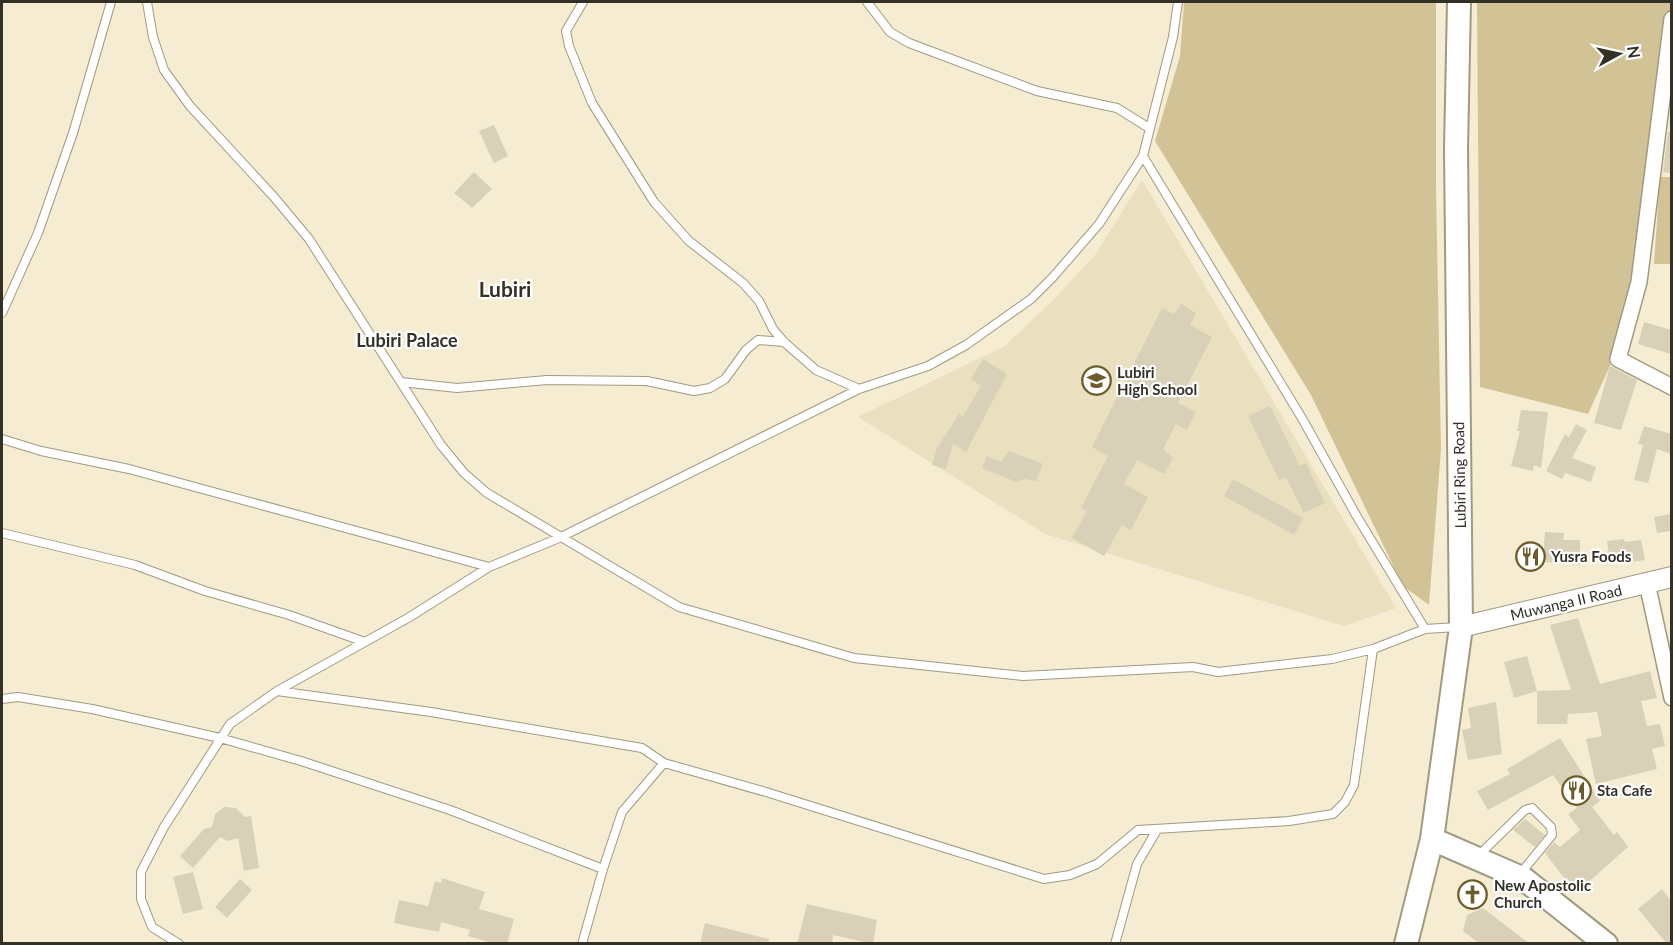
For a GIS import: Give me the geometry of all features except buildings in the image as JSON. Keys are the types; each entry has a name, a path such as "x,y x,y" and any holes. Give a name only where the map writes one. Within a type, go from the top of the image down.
{"main road":[{"name":"Lubiri Ring Road","path":"1406,944 1432,840 1461,627 1456,149 1459,2"},
{"path":"1432,840 1518,876 1606,944"}],"street":[{"path":"1671,19 1639,282 1618,359 1671,387"},
{"name":"Muwanga II Road","path":"1461,627 1671,577"},
{"path":"1647,583 1671,698"}],"lane":[{"path":"2,313 38,233 73,133 111,2"},
{"path":"147,2 153,37 164,70 190,106 274,197 309,239 441,445 464,472 487,493 559,538 679,607 854,658 1023,676 1193,667 1218,672 1332,659 1373,649 1425,630 1461,627"},
{"path":"583,2 566,31 569,46 592,103 654,202 689,241 743,283 759,301 773,329 784,342 816,370 859,389"},
{"path":"867,2 890,32 909,43 1037,91 1117,108 1149,128"},
{"path":"179,944 152,927 141,899 141,872 164,826 231,724 277,691 362,641 408,618 489,567 559,538 859,389 928,366 966,345 1031,298 1053,277 1098,224 1143,156 1149,128 1156,112 1173,37 1178,2"},
{"path":"1143,156 1303,420 1356,515 1425,630"},
{"path":"401,382 457,388 547,380 647,381 694,391 710,388 725,379 746,350 758,340 784,342"},
{"path":"2,440 41,451 129,469 489,567"},
{"path":"2,533 135,565 205,591 289,615 362,641"},
{"path":"277,691 431,712 642,748 664,763 1044,879 1070,875 1097,864 1138,830 1288,820 1333,814 1345,802 1354,785 1373,649"},
{"path":"2,699 18,697 92,709 220,738 450,810 603,869"},
{"path":"582,944 622,812 664,763"},
{"path":"1477,857 1525,810 1532,808 1551,827 1552,835 1518,876"},
{"path":"1114,944 1137,864 1157,830"}],"shaded area":[{"path":"1184,2 1436,2 1436,189 1441,449 1429,605 1403,586 1311,395 1155,141 1180,56"},
{"path":"1477,2 1671,2 1652,171 1620,344 1588,414 1480,387"},
{"path":"1660,177 1671,177 1671,264 1654,264"},
{"name":"Lubiri High School","path":"1142,180 1396,608 1344,626 1045,534 858,417 1005,346 1056,297 1095,255"}],"place":[{"name":"Lubiri High School","path":"1096,381"},
{"name":"Yusra Foods","path":"1530,556"},
{"name":"Sta Cafe","path":"1576,790"},
{"name":"New Apostolic Church","path":"1473,894"}],"district":[{"name":"Lubiri","path":"505,288"},
{"name":"Lubiri Palace","path":"407,340"}]}
